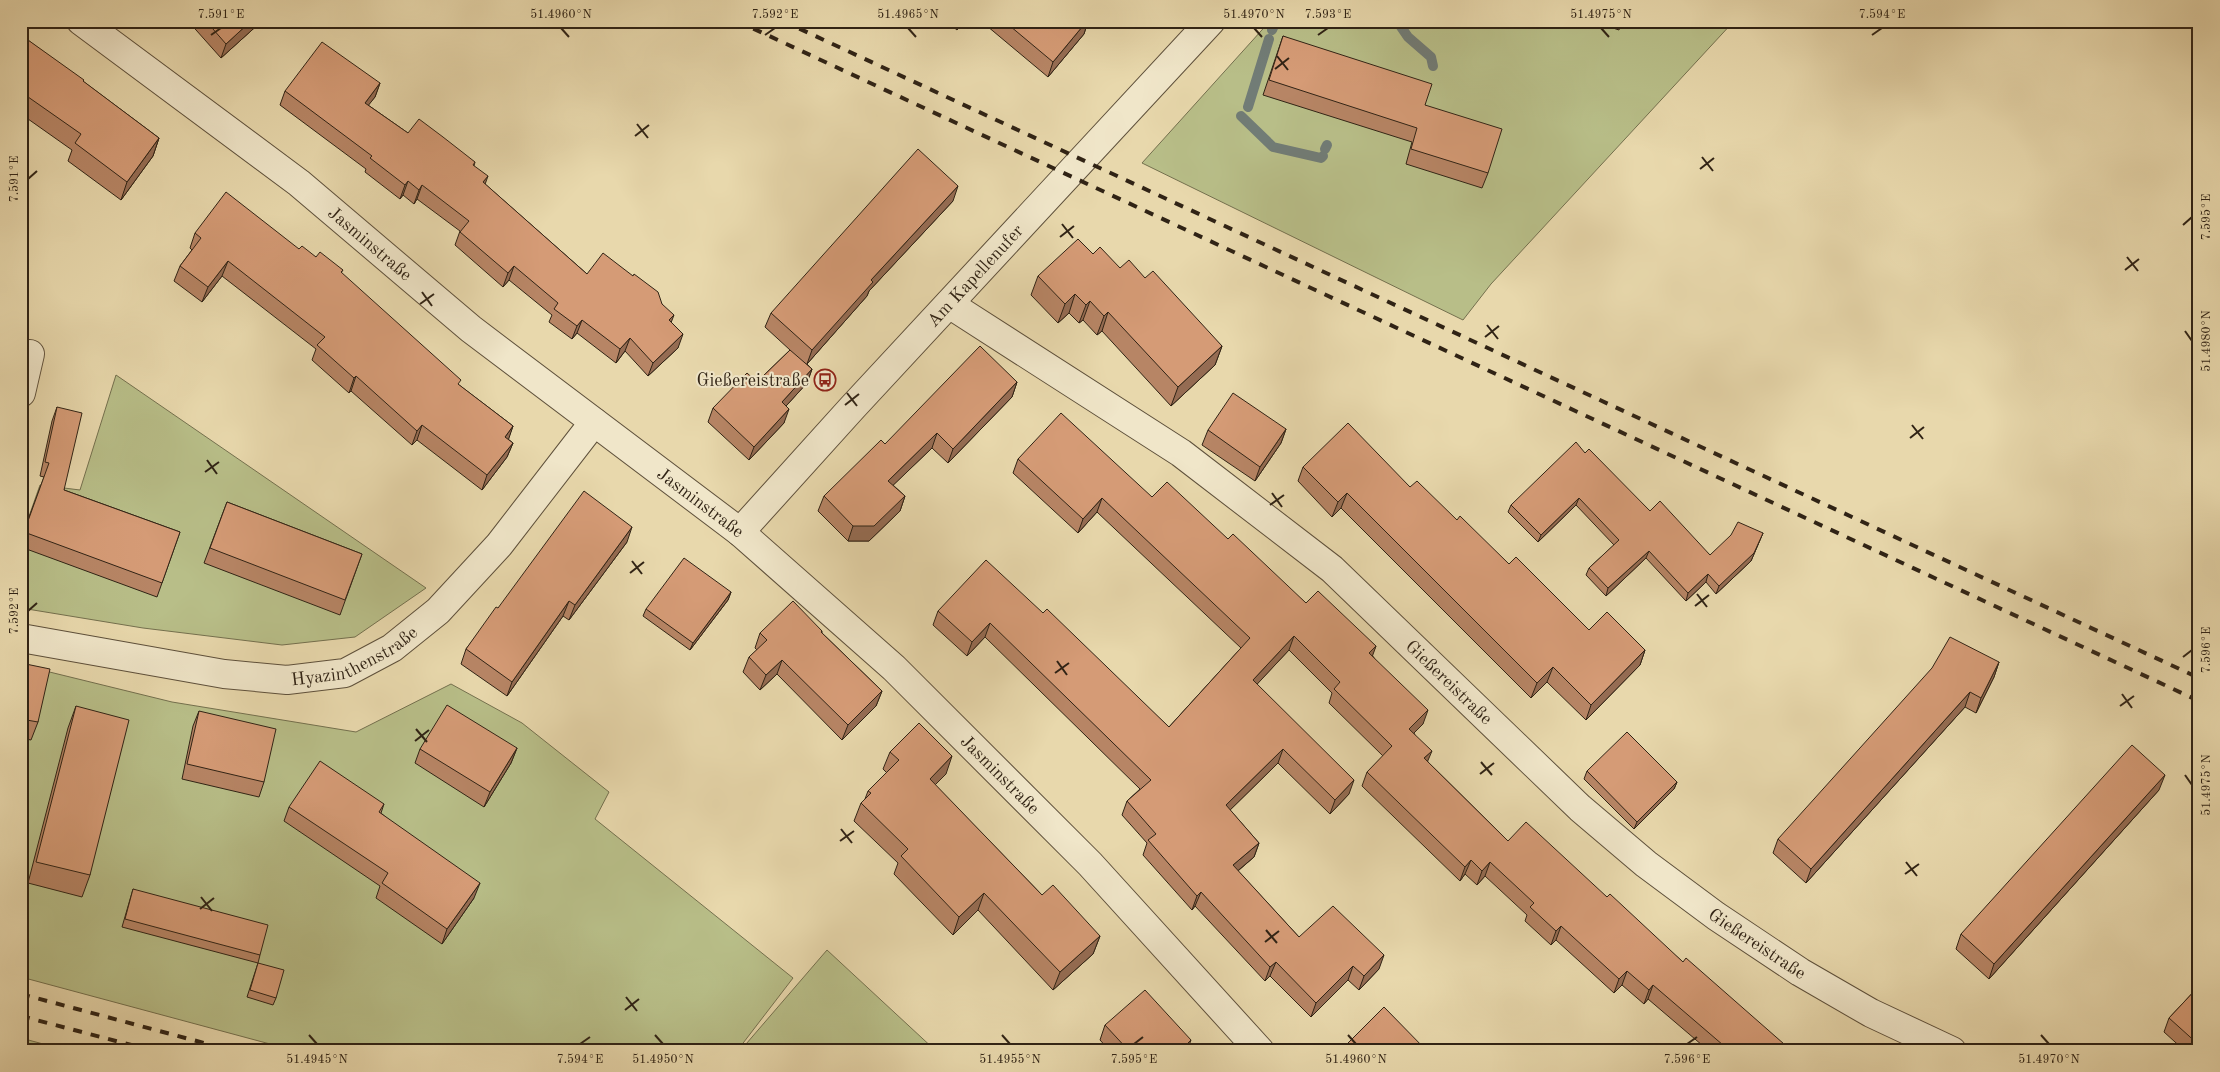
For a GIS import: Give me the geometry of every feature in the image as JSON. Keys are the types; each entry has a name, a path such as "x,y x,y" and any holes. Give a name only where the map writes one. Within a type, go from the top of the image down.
{"street":[{"name":"Jasminstraße","path":"81,21 299,183 471,329 740,532 901,675 1090,864 1260,1051"},
{"name":"Am Kapellenufer","path":"740,532 1205,23"},
{"name":"Gießereistraße","path":"949,304 1181,453 1332,568 1580,808 1646,864 1716,916 1800,972 1871,1013 1952,1051"},
{"path":"21,393 30,354"},
{"name":"Hyazinthenstraße","path":"21,638 224,674 287,680 345,673 392,648 438,611 499,545 594,422"}],"green space":[{"path":"1270,21 1734,21 1491,284 1463,320 1142,163"},
{"path":"116,375 426,588 355,637 282,645 143,628 21,608 21,539 40,485 80,490"},
{"path":"21,665 172,702 356,732 451,684 522,723 609,792 595,819 793,978 737,1051 296,1051 21,977"},
{"path":"827,950 936,1051 740,1051"},
{"path":"21,1038 69,1051 21,1051"}],"building":[{"path":"206,21 251,21 226,44"},
{"path":"1004,21 1087,21 1053,62"},
{"path":"21,35 84,80 159,138 127,182 75,143 81,134 21,92"},
{"path":"1283,36 1432,84 1425,105 1502,129 1488,173 1411,149 1417,128 1269,80"},
{"path":"322,42 380,83 365,103 408,133 419,119 443,137 475,162 473,165 488,176 483,182 587,274 603,253 633,276 634,274 658,292 662,304 674,315 669,320 683,334 653,363 630,338 620,349 582,320 577,326 554,309 558,303 514,266 508,273 460,232 469,221 422,185 419,190 408,181 405,185 370,158 372,156 285,91"},
{"path":"918,149 958,186 871,280 873,282 812,350 771,313"},
{"path":"226,192 299,249 302,246 316,257 320,252 343,270 341,272 461,380 458,384 513,426 505,437 513,443 487,475 422,425 417,431 356,376 354,378 317,345 325,337 228,261 208,287 180,266 201,238 195,233"},
{"path":"1078,239 1093,254 1100,247 1120,268 1129,260 1145,278 1153,271 1222,346 1178,387 1108,312 1104,316 1090,301 1086,305 1075,294 1065,304 1038,276"},
{"path":"980,346 1017,382 953,449 937,433 888,481 905,496 874,526 853,526 824,496 881,440 885,444"},
{"path":"790,350 812,369 782,402 789,409 754,447 713,408 747,373 757,382"},
{"path":"1233,393 1286,429 1260,467 1208,430"},
{"path":"57,407 82,413 64,490 180,532 162,583 24,532 49,463 45,462"},
{"path":"1061,413 1152,497 1167,482 1228,539 1233,534 1306,603 1318,591 1376,646 1369,653 1428,710 1409,729 1432,751 1424,758 1508,841 1526,822 1607,897 1610,894 1683,962 1686,958 1792,1051 1730,1051 1653,985 1649,990 1627,971 1619,979 1561,926 1556,931 1530,907 1534,903 1490,862 1482,871 1471,860 1465,867 1367,772 1392,746 1334,689 1340,682 1294,636 1253,680 1354,780 1335,800 1283,749 1226,805 1259,843 1233,865 1299,937 1333,906 1384,955 1364,976 1353,966 1316,1003 1276,962 1270,967 1201,892 1197,896 1148,840 1156,834 1127,801 1151,780 990,623 972,642 938,611 986,560 1043,613 1047,609 1169,727 1250,638 1102,498 1083,519 1018,459"},
{"path":"1348,423 1410,487 1417,481 1457,520 1460,516 1509,564 1516,557 1589,630 1607,612 1645,650 1591,705 1553,667 1537,683 1347,493 1338,502 1303,467"},
{"path":"1576,442 1585,453 1589,449 1650,511 1660,501 1710,555 1731,535 1738,522 1763,533 1754,553 1719,586 1708,574 1688,593 1649,551 1608,588 1589,568 1619,540 1579,498 1541,535 1511,505"},
{"path":"584,491 632,527 575,605 569,601 512,682 466,649"},
{"path":"227,502 362,554 345,600 210,548"},
{"path":"684,558 731,592 693,643 646,609"},
{"path":"793,601 821,632 882,691 848,725 782,660 766,675 749,657 767,640 760,633"},
{"path":"1950,637 1999,662 1981,698 1970,692 1811,869 1778,839 1932,668"},
{"path":"21,663 50,669 38,722 21,719"},
{"path":"447,705 517,748 490,792 420,749"},
{"path":"76,706 129,720 90,875 36,862"},
{"path":"199,711 276,729 264,782 187,764"},
{"path":"919,723 952,756 930,779 1042,895 1053,885 1100,936 1060,972 984,893 959,917 901,856 908,849 861,803 871,793 868,791 899,760 890,752"},
{"path":"1627,732 1677,782 1637,822 1587,771"},
{"path":"2132,745 2165,775 1994,964 1961,934"},
{"path":"320,761 384,804 379,812 480,883 447,929 382,883 388,873 289,807"},
{"path":"133,889 268,925 260,955 125,919"},
{"path":"258,963 284,970 276,998 250,990"},
{"path":"2199,986 2199,1045 2169,1018"},
{"path":"1145,990 1191,1040 1180,1051 1129,1051 1105,1025"},
{"path":"1384,1007 1427,1051 1354,1051 1347,1044"}],"waterway":[{"path":"1272,30 1276,21"},
{"path":"1397,21 1408,37 1431,57 1433,66"},
{"path":"1248,107 1269,39"},
{"path":"1241,116 1273,147 1321,158 1323,156"},
{"path":"1325,149 1327,145"}],"railway":[{"path":"737,21 2199,701"},
{"path":"783,21 2199,678"},
{"path":"21,994 234,1051"},
{"path":"21,1016 154,1051"}],"place":[{"name":"Gießereistraße","path":"825,380"}]}
